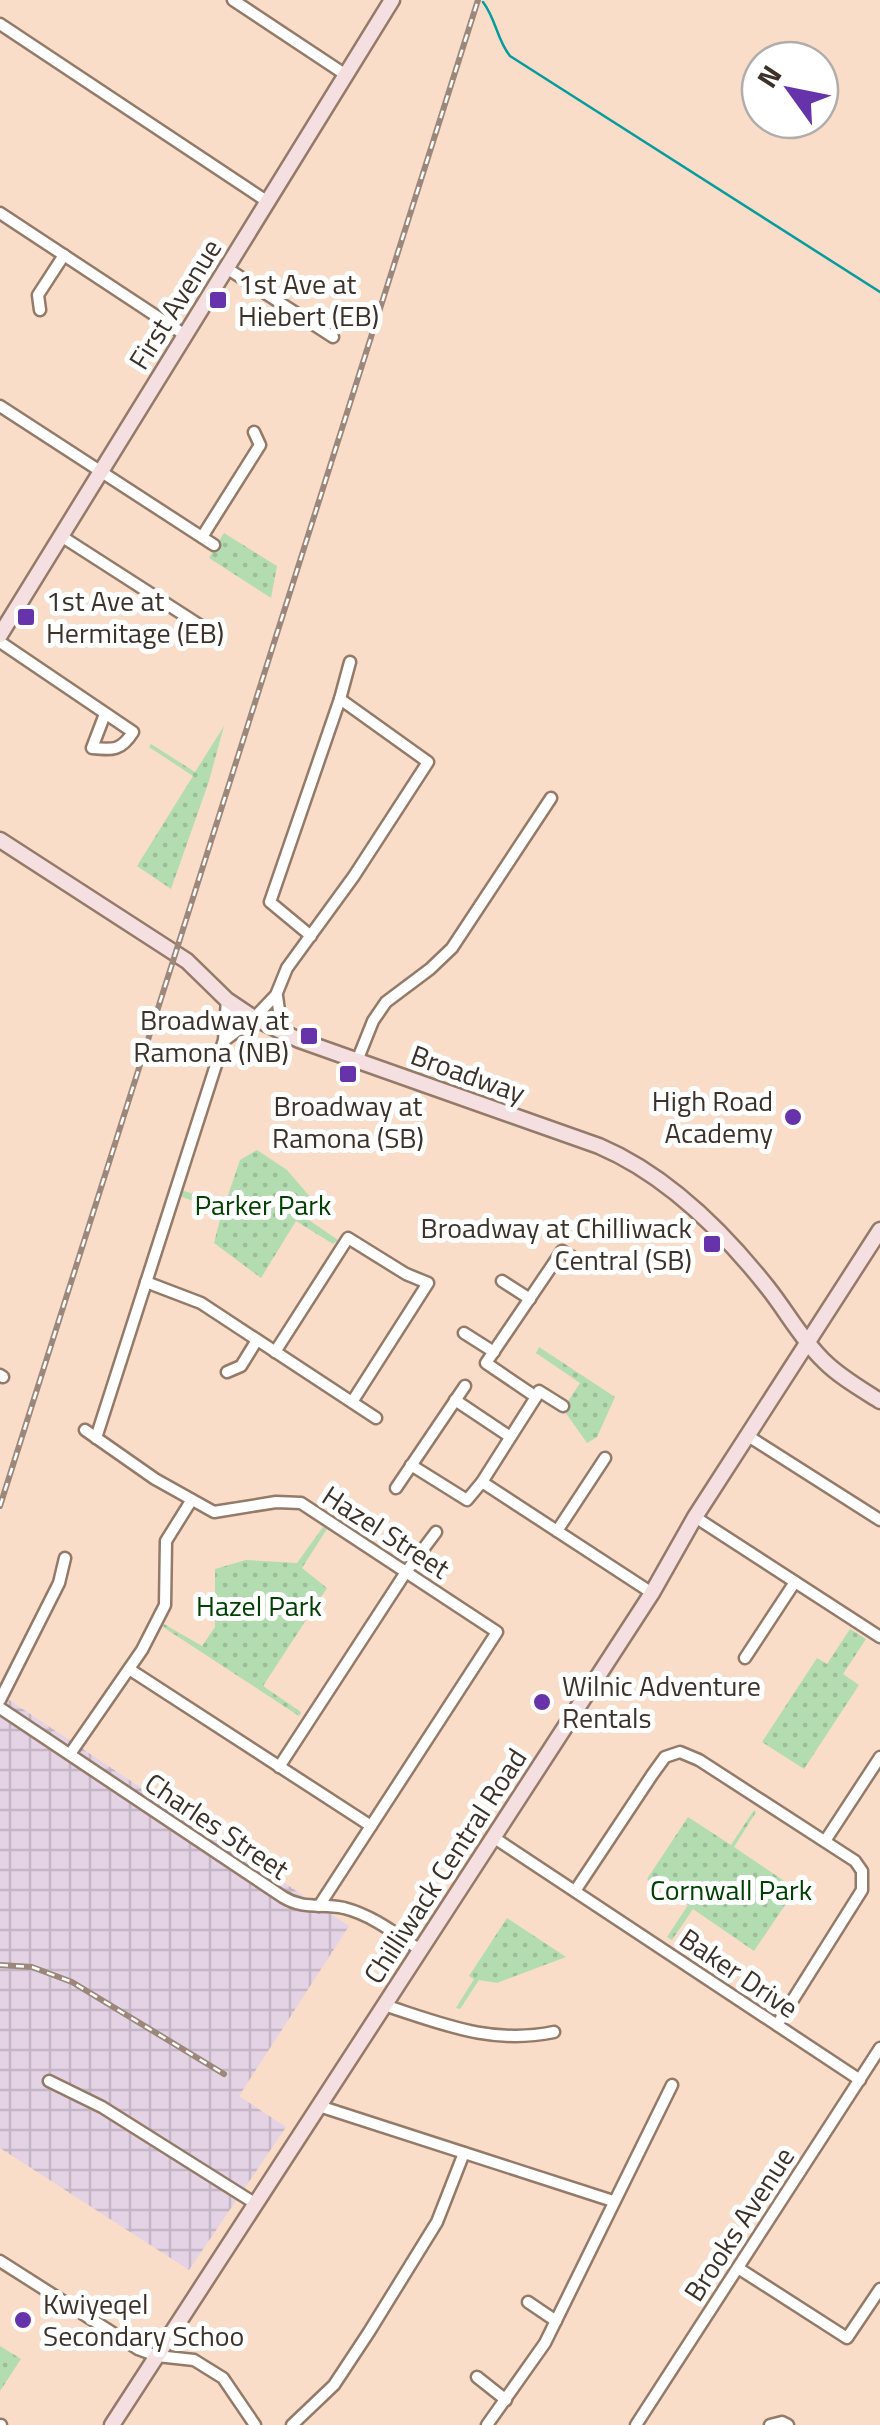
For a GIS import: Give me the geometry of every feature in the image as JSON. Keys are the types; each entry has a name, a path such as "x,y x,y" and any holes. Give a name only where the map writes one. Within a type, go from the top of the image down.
{"street":[{"path":"233,0 346,74"},
{"name":"First Avenue","path":"0,638 392,0"},
{"path":"0,24 268,202"},
{"path":"0,213 185,335"},
{"path":"40,310 38,295 64,255"},
{"path":"228,269 332,337"},
{"path":"0,406 214,545"},
{"path":"202,537 260,445 254,432"},
{"path":"61,536 200,626"},
{"path":"0,638 105,714"},
{"path":"311,936 270,902 350,662"},
{"path":"224,1040 254,1018 276,994 287,968 354,876 428,762 340,699"},
{"path":"357,1061 373,1021 386,1002 430,970 452,948 551,798"},
{"name":"Broadway","path":"0,840 187,961 228,1000 254,1018 357,1061 599,1146 642,1167 674,1192 756,1273 821,1359 880,1401"},
{"path":"276,994 282,1032"},
{"path":"96,1438 224,1040 228,1000"},
{"name":"Chilliwack Central Road","path":"112,2425 652,1593 695,1518 880,1230"},
{"path":"275,1352 348,1238 428,1283 352,1402"},
{"path":"536,1397 486,1363 562,1251 584,1264"},
{"path":"502,1281 530,1298"},
{"path":"146,1282 201,1303 376,1418"},
{"path":"790,1316 826,1315"},
{"path":"464,1333 494,1352"},
{"path":"227,1372 241,1366 257,1340"},
{"path":"396,1488 465,1386"},
{"path":"411,1466 466,1500 482,1482 539,1391 563,1406"},
{"path":"455,1400 509,1436"},
{"name":"Hazel Street","path":"85,1430 155,1479 214,1512 301,1502 497,1632 370,1826"},
{"path":"748,1436 880,1520"},
{"path":"557,1531 604,1458"},
{"path":"482,1482 652,1593"},
{"path":"70,1754 142,1650 166,1605 166,1541 191,1500"},
{"path":"695,1518 880,1637"},
{"path":"279,1766 436,1532"},
{"path":"0,1704 58,1584 65,1558"},
{"path":"745,1658 795,1582"},
{"path":"129,1669 370,1826 319,1906"},
{"name":"Charles Street","path":"0,1704 283,1898 296,1905 342,1908 368,1917 420,1950"},
{"path":"575,1891 652,1774 665,1757 680,1752 699,1760 825,1841 855,1861 862,1871 862,1890 777,2025"},
{"path":"825,1841 880,1757"},
{"name":"Baker Drive","path":"494,1837 860,2080"},
{"path":"384,2005 495,2037 554,2032"},
{"name":"Brooks Avenue","path":"636,2425 880,2048"},
{"path":"49,2081 102,2107 256,2204"},
{"path":"487,2425 545,2344 672,2085"},
{"path":"318,2106 614,2201"},
{"path":"292,2425 334,2385 369,2332 437,2222 464,2153"},
{"path":"0,2261 138,2348 157,2356 194,2360 223,2378 255,2425"},
{"path":"738,2268 846,2338 880,2289"},
{"path":"528,2302 556,2321"},
{"path":"477,2377 506,2400"},
{"path":"770,2425 788,2425"}],"shaded area":[{"path":"0,1694 349,1926 239,2096 286,2127 189,2270 0,2148"}],"green space":[{"path":"224,533 277,566 271,598 209,558"},
{"path":"224,726 171,889 137,866 193,776 149,747 151,744 195,772"},
{"name":"Parker Park","path":"257,1150 287,1170 312,1199 303,1216 338,1240 333,1244 296,1221 261,1278 214,1243 222,1212 180,1196 181,1190 225,1204 240,1160"},
{"path":"539,1347 615,1397 597,1437 587,1443 563,1409 580,1383 536,1353"},
{"name":"Hazel Park","path":"323,1527 327,1529 302,1568 327,1588 263,1686 301,1712 299,1716 163,1627 164,1624 202,1646 215,1627 215,1569 246,1560 297,1563"},
{"path":"850,1629 866,1639 843,1674 859,1685 804,1769 762,1742 817,1658 827,1664"},
{"name":"Cornwall Park","path":"754,1810 734,1847 796,1889 754,1951 693,1909 672,1940 667,1937 688,1905 647,1879 688,1817 731,1845"},
{"path":"507,1918 566,1957 497,1983 479,1980 460,2009 456,2008 474,1979 469,1976"},
{"path":"0,2346 21,2359 0,2391"}],"waterway":[{"path":"483,2 510,56 880,292"}],"railway":[{"path":"0,1506 478,0"},
{"path":"0,1965 32,1967 72,1982 224,2074"}],"place":[{"name":"1st Ave at Hiebert (EB)","path":"218,300"},
{"name":"1st Ave at Hermitage (EB)","path":"26,617"},
{"name":"Broadway at Ramona (NB)","path":"309,1036"},
{"name":"Broadway at Ramona (SB)","path":"348,1074"},
{"name":"High Road Academy","path":"793,1117"},
{"name":"Broadway at Chilliwack Central (SB)","path":"712,1244"},
{"name":"Wilnic Adventure Rentals","path":"542,1702"},
{"name":"Kwiyeqel Secondary Schoo","path":"23,2320"}]}
